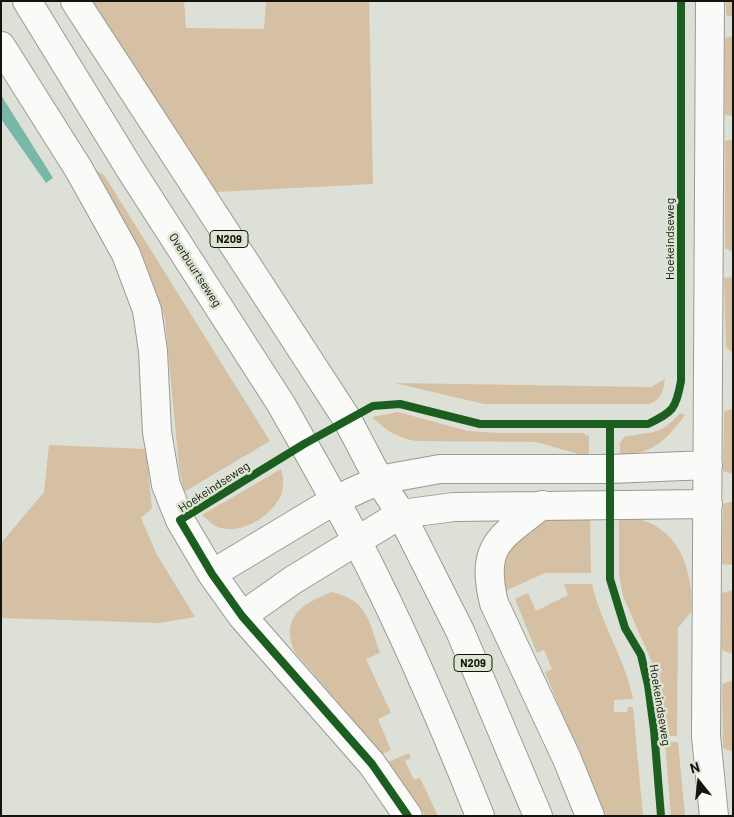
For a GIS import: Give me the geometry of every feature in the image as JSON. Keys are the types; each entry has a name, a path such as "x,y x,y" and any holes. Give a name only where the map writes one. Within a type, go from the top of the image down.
{"street":[{"name":"Overbuurtseweg","path":"27,1 130,169 282,404 357,541"},
{"name":"N209","path":"74,1 347,419 379,480 401,514 460,631 538,816"},
{"path":"710,1 706,736 714,816"},
{"name":"Hoekeindseweg","path":"1,46 83,176 126,254 143,301 153,351 157,432 166,485 180,520 212,574 242,616 372,764 408,816"},
{"path":"212,574 335,500 379,480 440,469 610,469 708,465"},
{"path":"242,616 293,580 401,514 454,508 542,505 708,504"},
{"path":"542,505 505,534 490,554 488,580 494,603 567,759 590,816"},
{"path":"357,541 455,753 480,816"}],"shaded area":[{"path":"87,1 184,1 186,28 264,29 266,1 369,1 373,184 216,192"},
{"path":"726,1 733,1 733,17 726,15"},
{"path":"733,36 733,116 725,115 725,38"},
{"path":"733,139 733,252 725,248 725,141"},
{"path":"89,166 104,175 270,441 184,492 179,467 165,319 155,289"},
{"path":"733,277 733,352 726,348 724,278"},
{"path":"665,379 661,394 657,400 649,404 484,404 395,383 651,387"},
{"path":"733,409 733,474 723,471 724,411"},
{"path":"398,412 468,431 582,433 589,436 589,457 536,442 416,441 392,433 372,417"},
{"path":"680,413 685,415 665,439 650,449 620,456 620,443 624,437 660,430 673,421"},
{"path":"49,445 146,449 152,508 141,518 156,553 195,617 159,623 1,618 1,543 44,492"},
{"path":"281,469 283,478 282,492 272,508 256,522 237,529 227,529 216,526 202,515"},
{"path":"733,501 733,565 722,564 723,504"},
{"path":"619,515 639,519 654,525 667,535 677,546 689,575 692,611 678,628 677,736 664,736 653,665 623,596 619,574"},
{"path":"590,517 591,573 545,573 503,592 504,568 507,557 518,538 526,530 547,519"},
{"path":"564,584 592,584 601,614 629,684 633,699 614,700 614,712 627,712 628,707 633,707 643,816 596,816 555,717 562,713 545,672 552,669 544,650 537,653 515,599 528,593 536,611 568,595"},
{"path":"733,590 733,654 722,650 722,593"},
{"path":"332,592 344,596 360,607 369,622 380,653 366,659 391,713 378,719 391,750 382,754 295,652 291,640 290,630 296,614 311,601"},
{"path":"733,680 733,752 723,748 722,684"},
{"path":"665,742 678,742 685,816 671,816"},
{"path":"409,753 411,758 405,761 414,780 420,778 438,816 426,816 388,762"}],"water":[{"path":"1,95 53,178 46,183 1,119"}],"cycle path":[{"path":"408,816 372,764 242,616 212,574 180,520 304,444 373,406 400,404 480,424 648,424 668,413 675,404 681,381 681,1"},
{"path":"610,424 610,579 625,628 641,655 648,685 654,730 661,816"}]}
